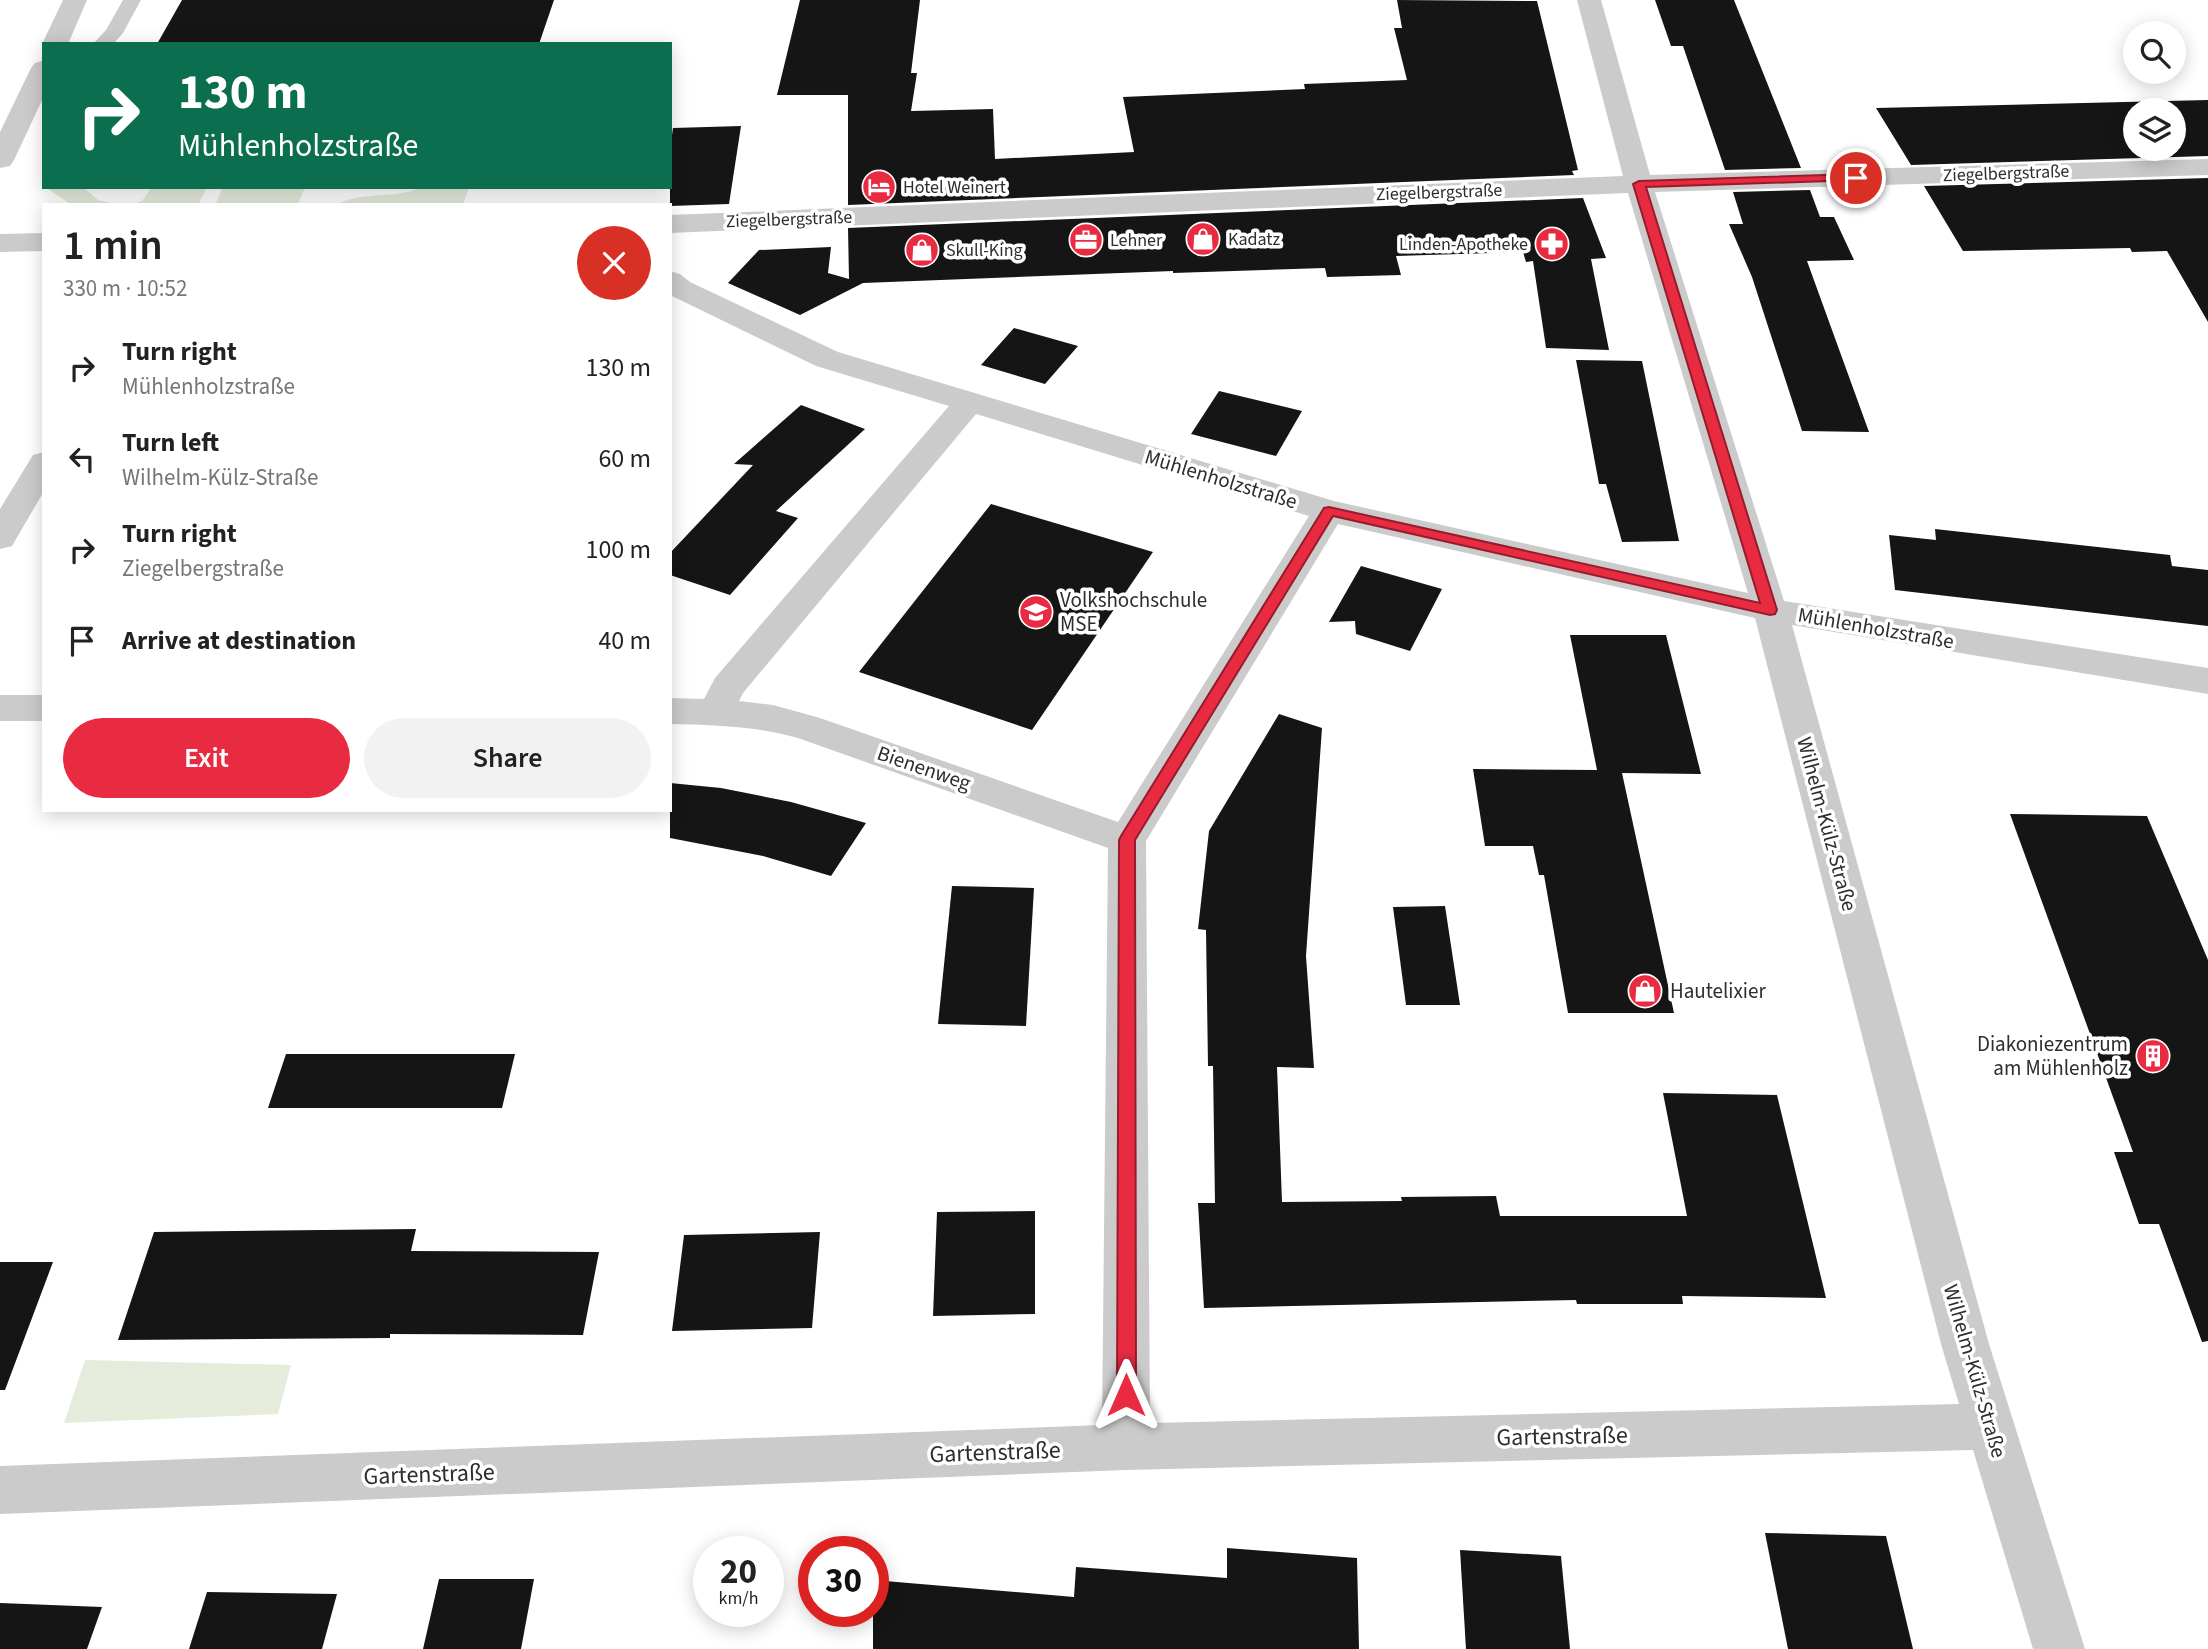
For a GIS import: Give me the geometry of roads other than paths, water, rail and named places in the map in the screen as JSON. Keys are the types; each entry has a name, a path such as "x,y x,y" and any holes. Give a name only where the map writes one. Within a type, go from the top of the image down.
{"street":[{"path":"56,42 75,0"},
{"name":"Wilhelm-Külz-Straße","path":"1588,0 1639,184 1770,610 1962,1330 2059,1649"},
{"path":"0,160 42,72"},
{"name":"Ziegelbergstraße","path":"672,223 1639,184 2208,167"},
{"path":"0,243 42,242"},
{"name":"Mühlenholzstraße","path":"672,282 680,288 827,359 1329,511 1770,610 2208,681"},
{"path":"716,712 728,687 969,403"},
{"path":"0,537 42,465"},
{"path":"1126,1447 1127,840 1329,511"},
{"path":"0,708 42,708"},
{"name":"Bienenweg","path":"672,711 773,718 807,727 1127,840"},
{"name":"Gartenstraße","path":"0,1490 1126,1447 1991,1427"}],"lane":[{"path":"104,42 114,33 132,0"}],"place":[{"name":"Hotel Weinert","path":"879,187"},
{"name":"Kadatz","path":"1203,239"},
{"name":"Lehner","path":"1086,240"},
{"name":"Linden-Apotheke","path":"1552,244"},
{"name":"Skull-King","path":"922,250"},
{"name":"Volkshochschule MSE","path":"1036,612"},
{"name":"Hautelixier","path":"1645,991"},
{"name":"Diakoniezentrum am Mühlenholz","path":"2153,1056"}]}
